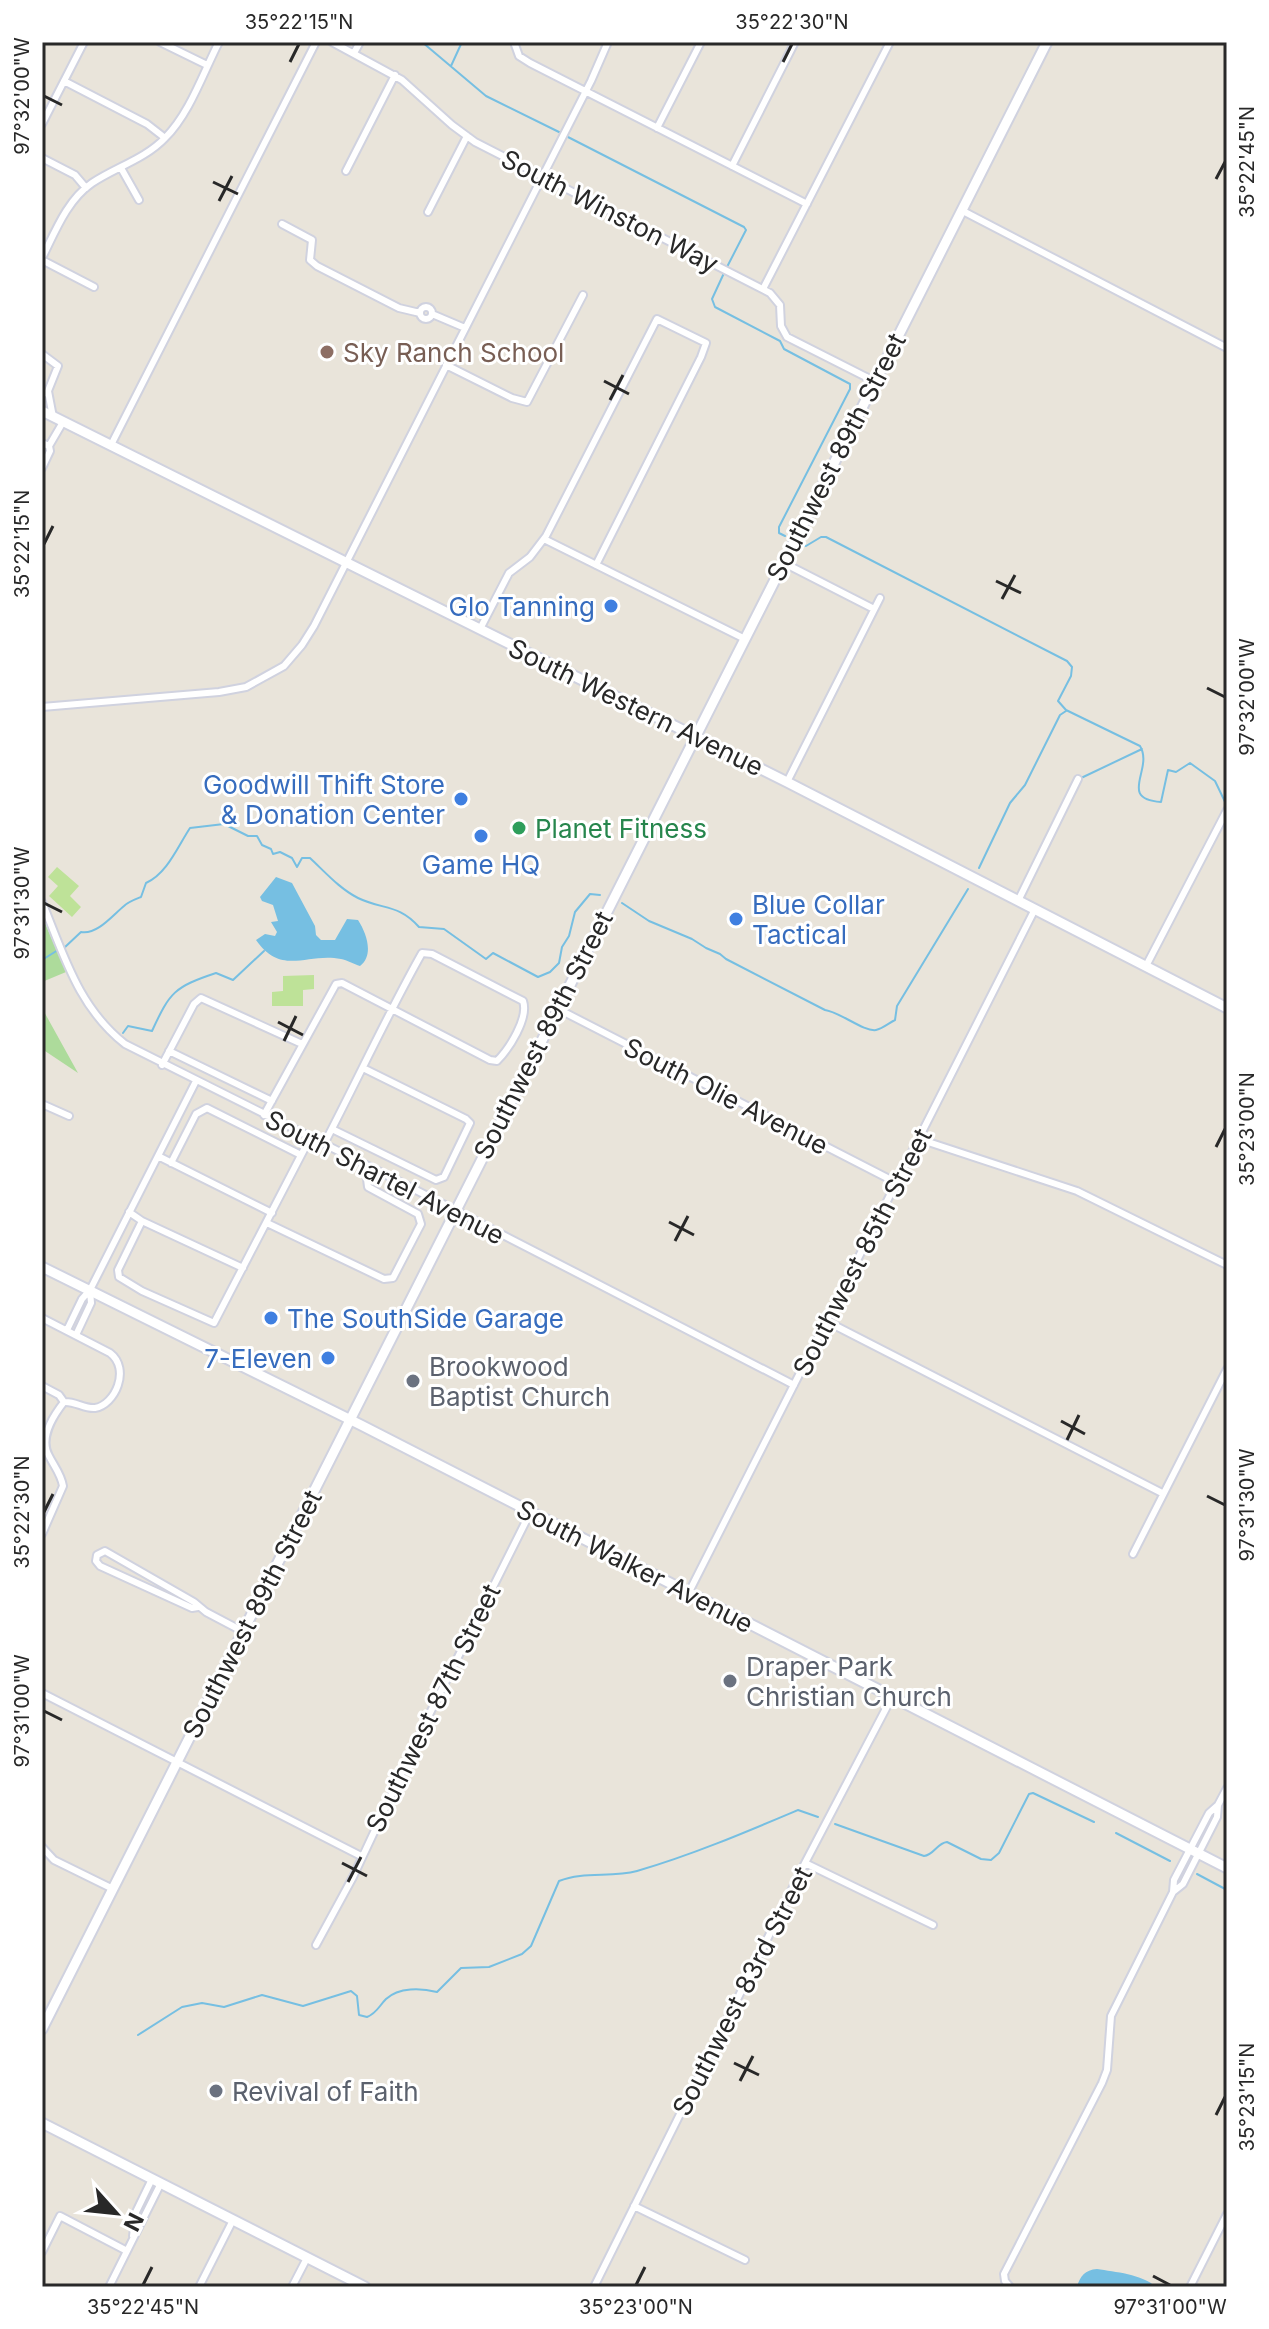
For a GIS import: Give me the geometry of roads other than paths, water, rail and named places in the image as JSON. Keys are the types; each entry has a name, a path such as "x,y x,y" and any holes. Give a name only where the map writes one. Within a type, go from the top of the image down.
{"main road":[{"name":"Southwest 89th Street","path":"42,2029 1047,42"},
{"name":"South Western Avenue","path":"42,411 787,782 1227,1008"},
{"name":"South Walker Avenue","path":"42,1267 1227,1868"},
{"path":"42,2123 365,2287"}],"street":[{"path":"42,124 84,42"},
{"path":"160,42 207,65"},
{"path":"94,287 42,259 68,209 86,188 149,152 177,124 219,42"},
{"path":"111,445 316,42"},
{"name":"South Winston Way","path":"332,42 395,75 467,136 763,289"},
{"path":"354,53 360,42"},
{"path":"514,42 516,51 523,59 807,204"},
{"path":"42,707 219,692 256,683 284,666 302,645 586,92 608,42"},
{"path":"657,128 701,42"},
{"path":"732,166 795,42"},
{"path":"874,381 787,337 781,326 779,302 763,289 890,42"},
{"path":"346,171 395,75"},
{"path":"64,81 147,124 165,138"},
{"path":"428,212 467,136"},
{"path":"42,158 75,175 86,188"},
{"path":"121,168 139,200"},
{"path":"961,210 1227,348"},
{"path":"282,224 312,240 310,260 317,266 399,308 420,313 426,307 432,314 465,328"},
{"path":"446,365 512,398 527,402 583,295"},
{"path":"480,629 509,573 530,557 544,539 657,319 706,343 596,565"},
{"path":"42,354 58,366 45,393 58,419 46,444 50,451 42,468"},
{"path":"544,539 743,638"},
{"path":"782,562 874,609"},
{"path":"787,782 880,598"},
{"path":"1018,901 1078,779"},
{"path":"1146,966 1226,812"},
{"name":"South Shartel Avenue","path":"42,902 84,1000 101,1023 125,1044 794,1385"},
{"name":"Southwest 85th Street","path":"688,1594 1035,909"},
{"path":"264,1115 336,984 342,983 394,1010 490,1060 497,1061 524,1015 526,1007 523,1001 432,954 424,953 418,960 394,1010 324,1144"},
{"path":"162,1065 194,1004 201,998 302,1044"},
{"name":"South Olie Avenue","path":"556,1008 897,1183"},
{"path":"169,1051 272,1101"},
{"path":"332,1129 436,1180 444,1177 470,1123 363,1068"},
{"path":"67,1330 196,1081"},
{"path":"42,1104 69,1116"},
{"path":"171,1163 196,1114 207,1108 301,1155"},
{"path":"142,1221 118,1270 121,1279 214,1323 310,1138"},
{"path":"919,1139 1077,1191 1227,1265"},
{"path":"158,1156 272,1213"},
{"path":"267,1223 384,1279 393,1278 421,1224 418,1214 368,1187 367,1179 372,1168"},
{"path":"129,1212 243,1268"},
{"path":"76,1335 91,1303 90,1290"},
{"path":"42,1318 110,1353 121,1365 119,1381 105,1404 94,1408 64,1402"},
{"path":"826,1321 1162,1493"},
{"path":"1133,1554 1227,1369"},
{"path":"42,1386 59,1395 64,1402"},
{"path":"42,1534 63,1489 62,1478 45,1444 64,1402"},
{"name":"Southwest 87th Street","path":"316,1945 530,1513"},
{"path":"169,1592 105,1551 97,1555 96,1561 100,1566 194,1602 242,1631"},
{"path":"42,1693 361,1856"},
{"name":"Southwest 83rd Street","path":"594,2287 805,1863 892,1697"},
{"path":"1008,2284 1004,2274 1107,2070 1111,2016 1173,1892 1174,1880 1194,1851 1209,1813 1218,1805 1227,1788"},
{"path":"42,1847 54,1860 113,1889"},
{"path":"805,1863 933,1925"},
{"path":"109,2287 133,2240 136,2212 156,2181"},
{"path":"634,2206 745,2260"},
{"path":"1190,2287 1227,2214"},
{"path":"42,2252 60,2216 127,2251"},
{"path":"199,2287 233,2220"},
{"path":"292,2287 307,2258"}],"water":[{"path":"276,877 292,883 321,940 335,940 347,919 358,920 368,944 367,956 360,966 329,958 285,960 275,958 266,951 256,940 265,934 275,936 277,932 271,922 278,921 273,905 260,897"},
{"path":"1097,2269 1136,2276 1156,2287 1077,2287 1084,2274"}],"waterway":[{"path":"422,42 486,96 561,133"},
{"path":"451,66 462,42"},
{"path":"566,136 744,227 746,230 727,267"},
{"path":"724,273 712,299 715,307 780,341 784,349 850,384 779,527 779,533 785,536"},
{"path":"800,544 806,546 826,537 1067,661 1072,667 1071,676 1058,701 1066,710 1140,746 1143,755 1139,782 1141,795 1148,800 1161,802 1168,770 1176,772 1190,763 1215,781 1227,806"},
{"path":"979,868 1010,803 1025,785 1060,715 1066,711"},
{"path":"1079,779 1142,749"},
{"path":"64,948 81,932 93,931 141,897 146,883 166,866 190,828 224,824 248,836 257,836 273,854 280,852 292,858 297,867 302,858 310,858 358,898 405,914 419,927 444,929 486,959 493,953 538,977 550,972 559,963 575,912 590,894 600,895"},
{"path":"622,903 649,921 692,939 825,1010 876,1030 895,1020 897,1006 968,889"},
{"path":"42,960 58,950"},
{"path":"123,1033 128,1026 152,1031 169,999 182,987 216,973 233,980 264,951"},
{"path":"835,1824 924,1856 947,1842 981,1859 991,1860 999,1853 1029,1794 1033,1793 1094,1822"},
{"path":"138,2035 182,2007 202,2003 224,2007 262,1995 303,2006 351,1991 357,1996 359,2015 367,2017 397,1992 417,1989 437,1992 461,1968 489,1967 522,1954 531,1946 559,1881 578,1876 637,1871 739,1835 798,1810 818,1817"},
{"path":"1116,1833 1170,1861"},
{"path":"1197,1874 1227,1890"},
{"path":"1227,1956 1227,1964"}],"place":[{"name":"Sky Ranch School","path":"327,352"},
{"name":"Glo Tanning","path":"611,606"},
{"name":"Goodwill Thift Store & Donation Center","path":"461,799"},
{"name":"Planet Fitness","path":"519,828"},
{"name":"Game HQ","path":"481,836"},
{"name":"Blue Collar Tactical","path":"736,919"},
{"name":"The SouthSide Garage","path":"271,1318"},
{"name":"7-Eleven","path":"328,1358"},
{"name":"Brookwood Baptist Church","path":"413,1381"},
{"name":"Draper Park Christian Church","path":"730,1681"},
{"name":"Revival of Faith","path":"216,2091"}]}
